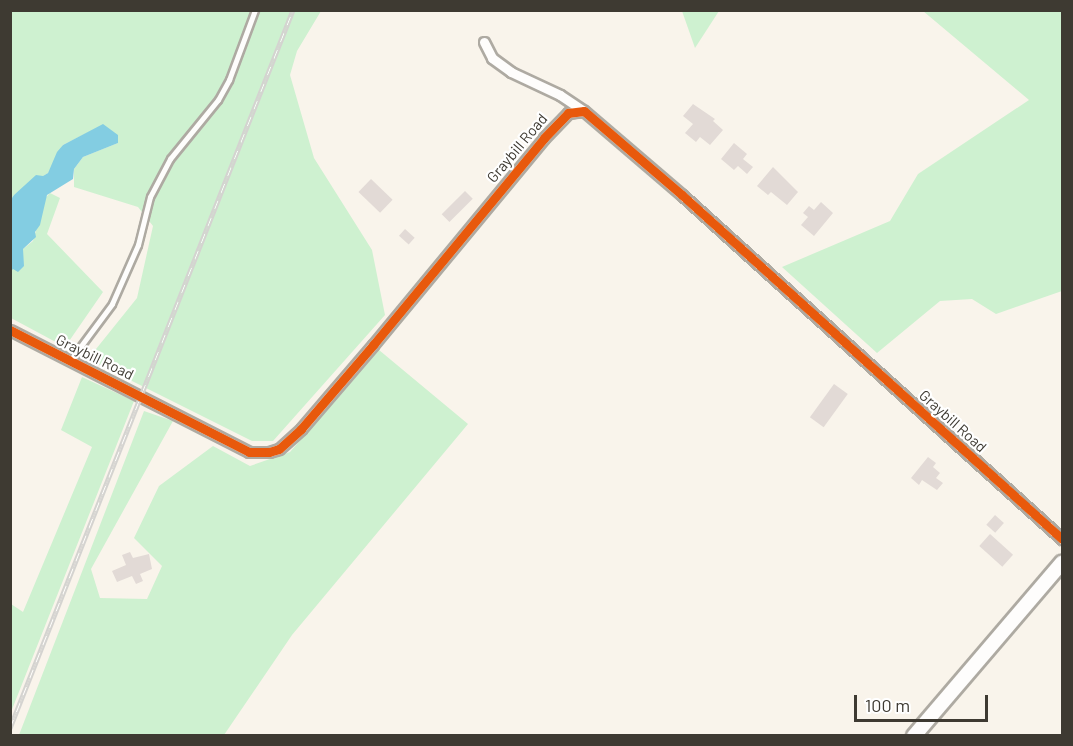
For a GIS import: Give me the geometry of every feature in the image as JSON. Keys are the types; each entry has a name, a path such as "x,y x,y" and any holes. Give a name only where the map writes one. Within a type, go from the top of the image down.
{"street":[{"path":"484,42 492,58 511,72 560,95 584,111"},
{"name":"Graybill Road","path":"10,330 249,452 269,452 279,448 301,429 544,138 568,113 584,111 690,202 1062,539"},
{"path":"914,735 1062,563"}],"lane":[{"path":"69,362 112,304 138,245 150,197 170,159 218,99 229,80 255,10"}],"green space":[{"path":"11,11 321,11 297,51 290,75 314,158 372,250 385,315 273,441 252,441 88,359 137,298 153,226 138,207 74,187 74,169 83,157 118,143 97,128 63,145 48,173 14,195 11,201"},
{"path":"682,11 719,11 695,48"},
{"path":"923,11 1062,11 1062,291 996,314 972,299 940,301 877,353 782,267 890,221 918,174 1029,100"},
{"path":"50,193 60,198 47,234 103,292 65,347 11,318 11,271 23,249 33,241 45,198"},
{"path":"379,350 468,424 292,635 224,735 19,735 144,411 173,421 91,569 100,598 147,599 162,566 134,538 159,486 213,446 250,466 290,452"},
{"path":"82,377 134,401 11,712 11,604 23,612 92,447 61,430"}],"water":[{"path":"103,124 118,135 118,143 83,157 74,169 73,179 47,195 40,225 35,232 36,237 23,249 24,266 18,272 13,269 11,271 10,201 36,175 43,176 48,173 57,152 63,145"}],"building":[{"path":"693,104 715,119 713,121 723,130 710,145 700,137 696,142 685,133 693,124 683,116"},
{"path":"734,143 747,154 743,159 753,167 747,174 738,166 734,170 721,159"},
{"path":"773,167 798,192 787,205 771,192 768,195 757,186"},
{"path":"371,179 393,200 380,213 358,192"},
{"path":"465,191 473,199 449,222 442,214"},
{"path":"821,202 833,213 814,236 801,225 808,217 803,213 809,206 814,210"},
{"path":"405,229 415,238 409,244 399,236"},
{"path":"834,384 848,394 824,427 810,417"},
{"path":"928,457 936,463 933,467 940,473 936,478 943,483 937,490 922,480 919,485 911,478"},
{"path":"995,515 1004,523 995,533 986,525"},
{"path":"990,534 1013,555 1002,567 979,546"},
{"path":"130,552 133,558 149,554 152,569 140,574 143,581 136,584 132,576 117,582 112,571 126,565 122,555"}],"railway":[{"path":"10,728 293,10"}],"cycle path":[{"path":"10,330 249,452 269,452 279,449 301,429 373,345 544,138 568,113 584,111 682,195 1062,539"}]}
